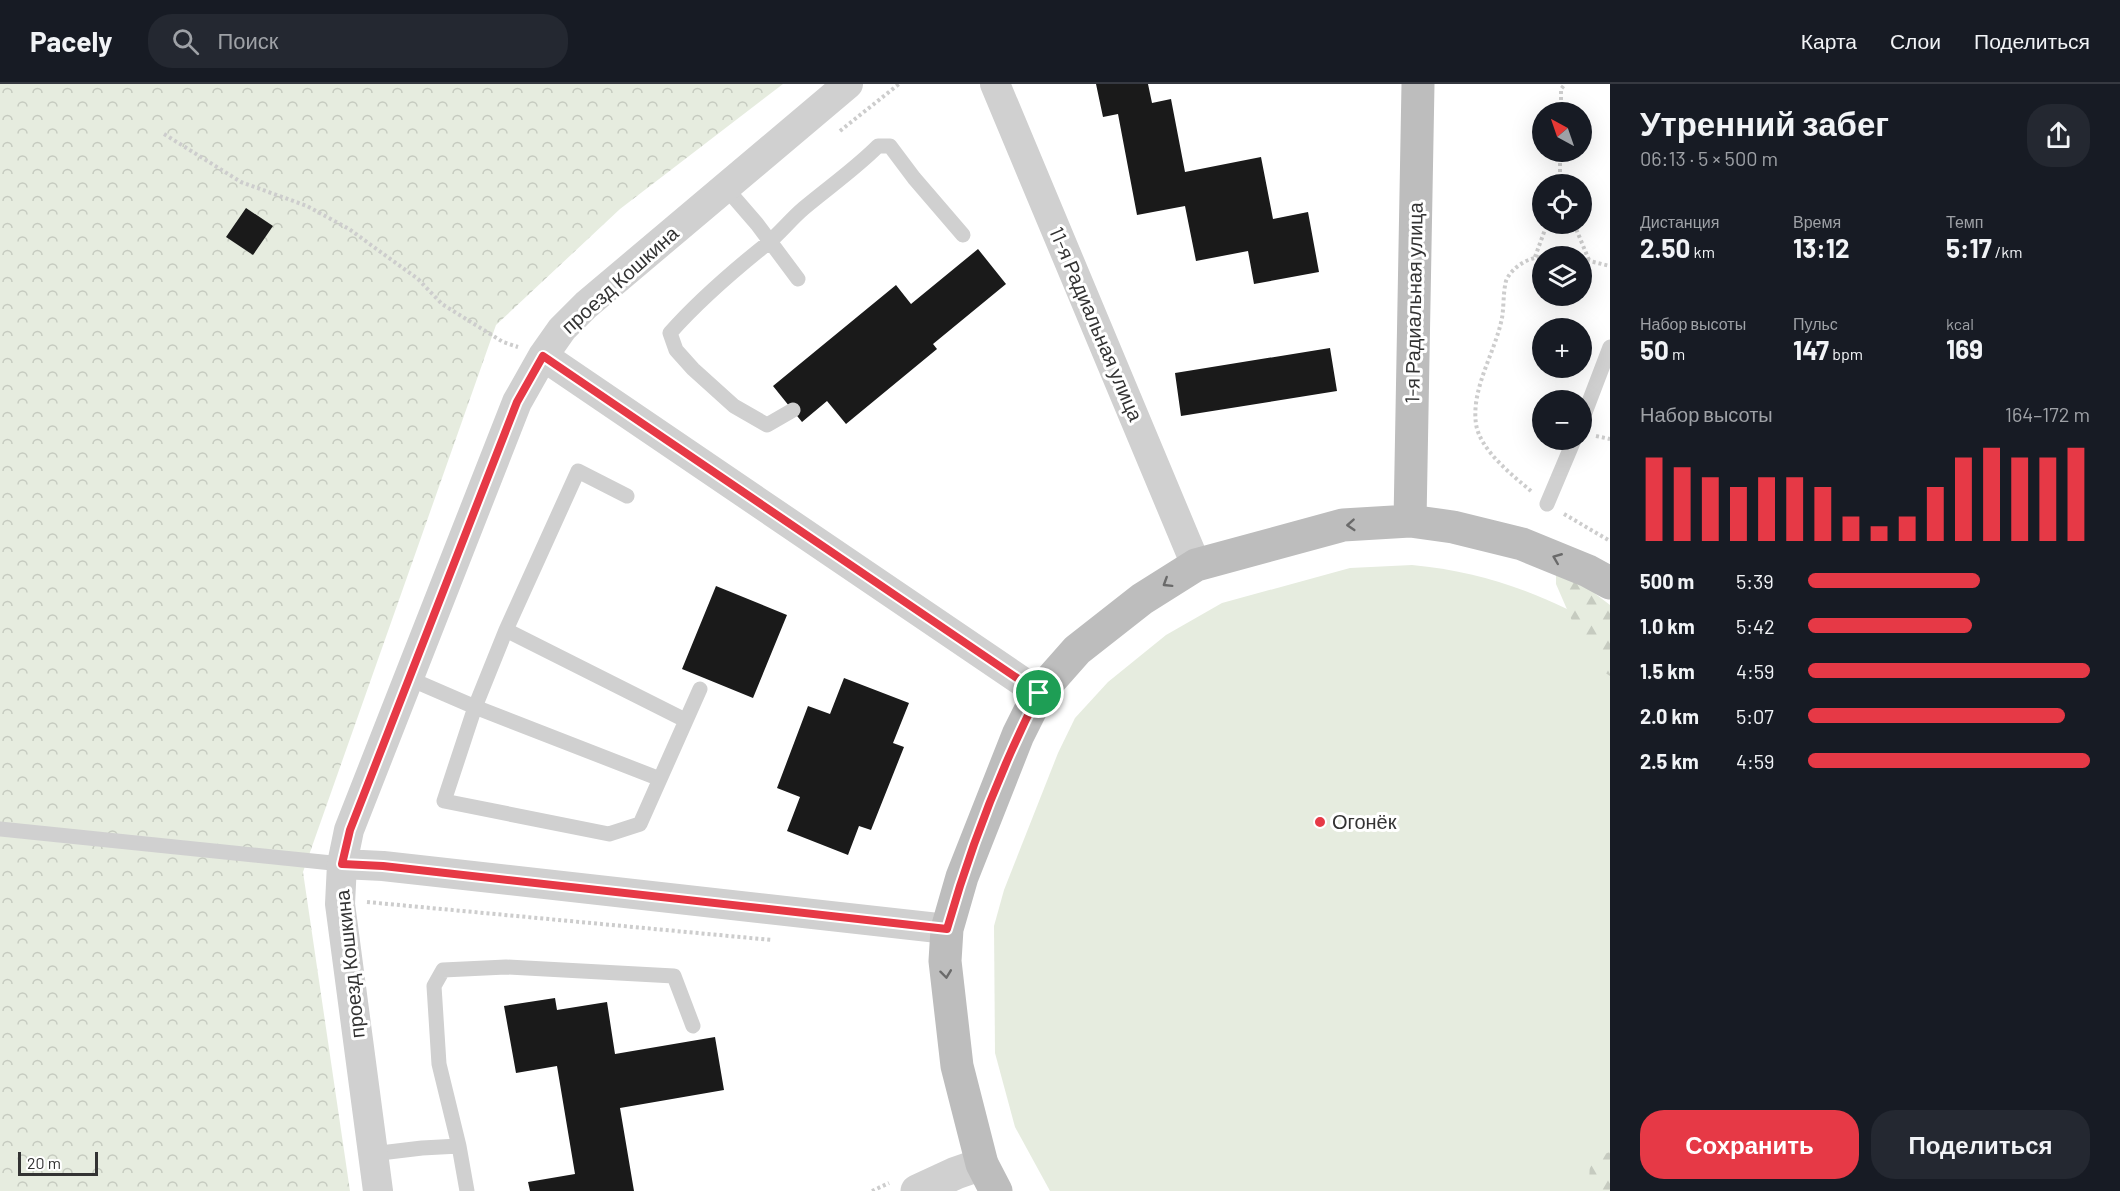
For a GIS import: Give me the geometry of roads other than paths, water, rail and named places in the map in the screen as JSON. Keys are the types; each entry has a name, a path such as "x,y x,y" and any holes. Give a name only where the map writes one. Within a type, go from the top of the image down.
{"main road":[{"name":"1-я Радиальная улица","path":"1410,521 1418,84"},
{"path":"989,1178 957,1066 945,961 947,929 962,877 1018,735 1039,693 1077,650 1142,599 1196,565 1343,525 1410,521 1453,527 1522,544 1588,571 1610,583"}],"street":[{"name":"проезд Кошкина","path":"378,1191 340,904 342,864 350,830 517,402 543,356 562,329 586,305 848,84"},
{"name":"11-я Радиальная улица","path":"995,84 1196,565"},
{"path":"543,356 1039,693"},
{"path":"342,864 383,866 947,929"},
{"path":"917,1191 956,1173 989,1178"}],"lane":[{"path":"793,410 767,425 734,406 693,369 676,350 670,333 695,305 878,146 890,146 963,235"},
{"path":"725,187 798,279"},
{"path":"1592,394 1610,347"},
{"path":"1547,504 1570,450"},
{"path":"627,495 578,471 506,630 475,707 444,801 609,834 640,824 700,689"},
{"path":"506,630 685,720"},
{"path":"408,678 475,707 660,779"},
{"path":"0,829 342,864"},
{"path":"467,1191 459,1146 439,1064 434,986 442,970 506,967 674,976 693,1026"},
{"path":"372,1154 459,1146"}],"place":[{"name":"Огонёк","path":"1320,822"}]}
